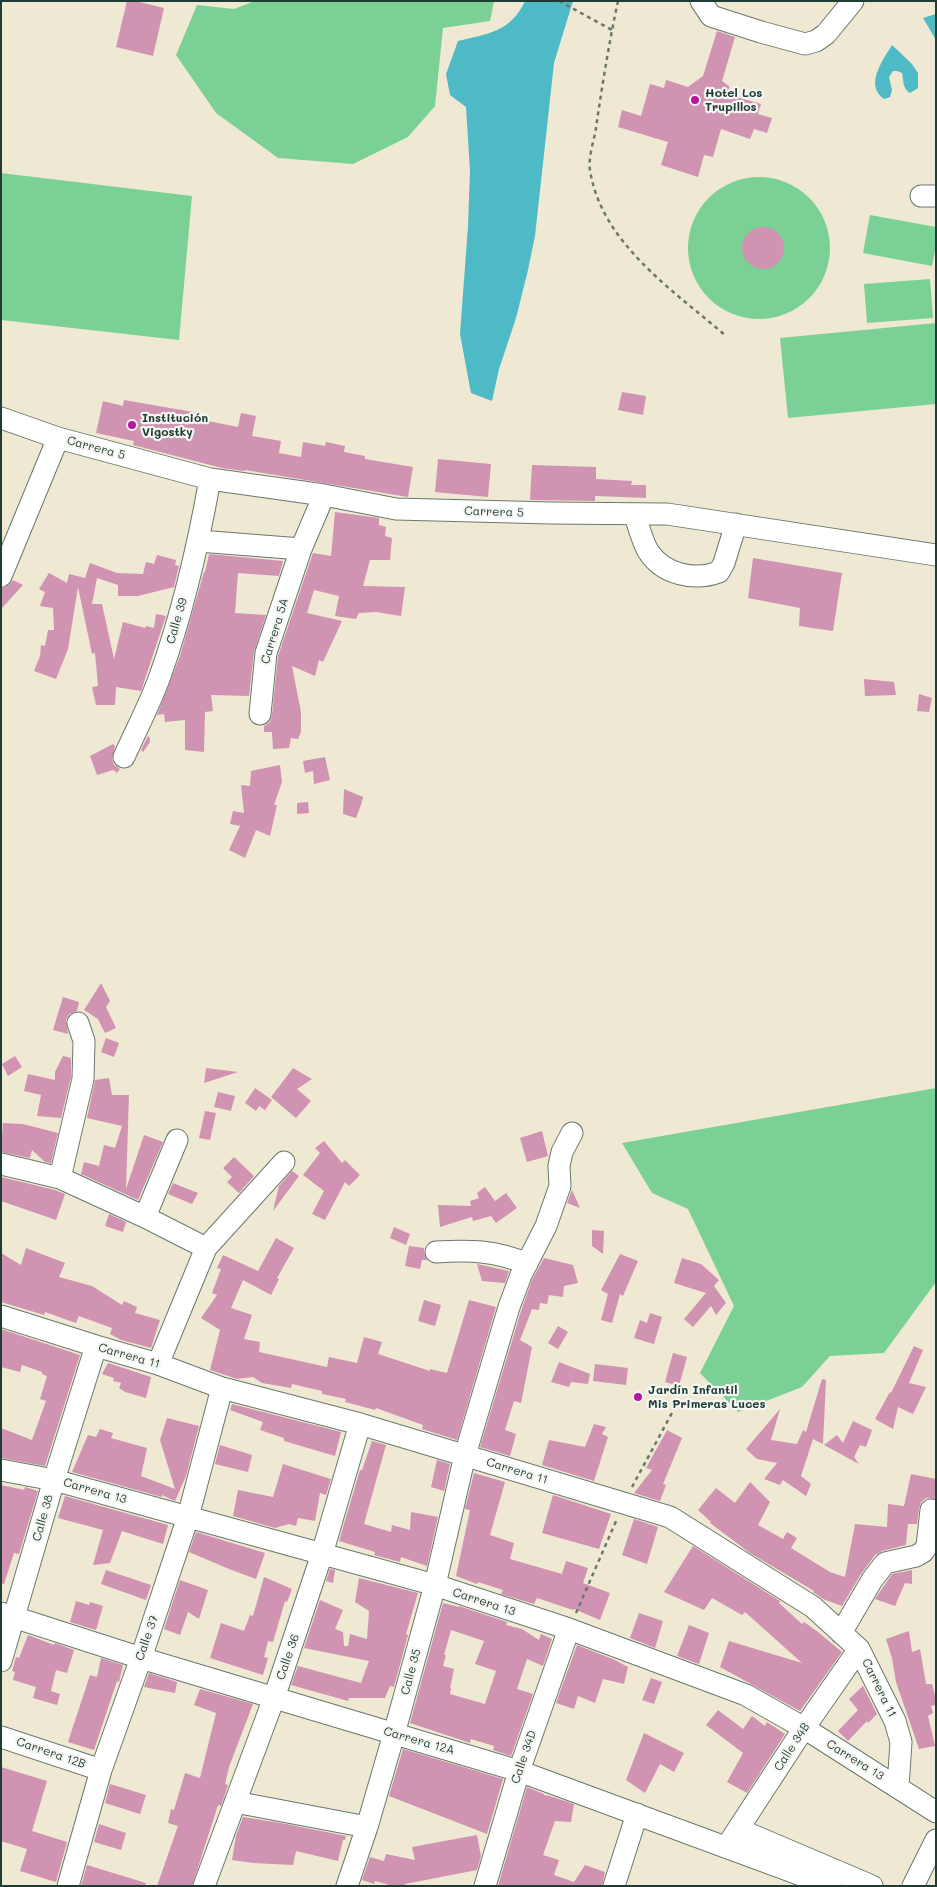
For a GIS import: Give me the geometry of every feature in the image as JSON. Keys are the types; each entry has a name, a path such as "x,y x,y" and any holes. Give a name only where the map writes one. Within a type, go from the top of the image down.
{"street":[{"path":"701,1 712,16 805,44 816,41 826,34 853,1"},
{"name":"Carrera 5","path":"1,418 58,438 210,479 324,495 396,509 667,514 936,555"},
{"name":"Carrera 5","path":"1,576 58,438"},
{"name":"Calle 39","path":"124,757 160,678 175,632 199,541 210,479"},
{"name":"Carrera 5A","path":"260,714 266,653 301,549 324,495"},
{"path":"634,514 648,550 656,560 676,573 696,576 710,576 719,572 724,563 736,524"},
{"path":"199,541 301,549"},
{"path":"60,1178 83,1079 84,1041 78,1023"},
{"name":"Calle 35","path":"350,1885 435,1585 465,1455 509,1307 546,1226 560,1186 559,1166 562,1152 572,1133"},
{"path":"145,1217 177,1140"},
{"path":"158,1364 206,1248 284,1162"},
{"path":"1,1164 60,1178 145,1217 206,1248"},
{"path":"436,1252 469,1250 490,1252 509,1256 527,1264"},
{"name":"Carrera 11","path":"1,1316 158,1364 222,1388 360,1424 670,1517 813,1607 859,1649 896,1721 901,1742 898,1787"},
{"name":"Calle 38","path":"1,1661 8,1615 54,1480 96,1346"},
{"name":"Calle 37","path":"68,1886 101,1770 188,1517 222,1388"},
{"name":"Calle 36","path":"204,1886 274,1698 322,1554 360,1424"},
{"name":"Carrera 13","path":"1,1470 54,1480 435,1585 569,1629 746,1695 804,1728 936,1812"},
{"path":"841,1632 872,1580 885,1563 916,1556 923,1552 927,1546 931,1510"},
{"name":"Carrera 12A","path":"8,1615 141,1658 518,1770 831,1886"},
{"name":"Calle 34D","path":"485,1886 518,1770 569,1629"},
{"name":"Calle 34B","path":"727,1846 804,1728 859,1649"},
{"name":"Carrera 12B","path":"1,1736 101,1770"},
{"path":"234,1802 367,1827"},
{"path":"614,1886 637,1814"},
{"path":"738,1829 872,1886"},
{"path":"913,1886 936,1840"}],"path":[{"path":"560,1 612,30"},
{"path":"618,1 590,167 596,196 614,229 639,261 726,336"}],"green space":[{"path":"255,1 494,1 490,21 443,28 435,106 408,137 353,164 278,158 216,113 176,55 197,5 234,9"},
{"path":"1,173 192,196 179,340 1,320"},
{"path":"759,177 773,178 786,182 799,189 809,198 818,208 825,221 829,234 829,262 825,275 818,288 809,298 799,307 786,314 773,318 759,319 745,318 732,314 719,307 709,298 700,288 693,275 689,262 688,248 689,234 693,221 700,208 709,198 719,189 732,182 745,178"},
{"path":"870,215 936,227 936,246 932,266 863,253"},
{"path":"930,279 933,318 867,323 864,284"},
{"path":"936,323 936,404 788,418 780,338"},
{"path":"936,1088 936,1282 884,1353 830,1356 802,1387 738,1412 700,1373 734,1306 688,1209 652,1193 622,1143"}],"water":[{"path":"525,1 573,1 554,63 535,236 516,318 499,369 492,401 471,393 460,334 470,171 466,107 450,95 446,74 458,41 497,30 513,19"},
{"path":"936,14 936,40 923,18"},
{"path":"892,45 912,64 918,73 918,88 910,93 907,91 904,87 902,73 893,71 889,77 892,90 890,97 884,99 878,93 875,80 880,65"}],"building":[{"path":"127,1 164,8 153,56 116,47"},
{"name":"Hotel Los Trupillos","path":"717,31 735,37 722,81 729,86 730,95 761,104 758,114 772,118 767,133 754,129 750,139 721,129 713,157 704,155 698,177 661,165 668,142 618,127 622,110 641,116 650,84 664,88 666,80 688,87 703,76"},
{"path":"767,227 775,230 781,236 784,248 781,260 775,266 759,269 751,266 745,260 742,244 745,236 751,230"},
{"path":"622,392 646,396 643,415 618,410"},
{"path":"124,400 199,413 198,419 238,427 241,413 256,416 252,436 281,441 279,453 301,457 303,442 325,446 326,442 345,446 344,452 365,456 365,459 413,467 408,497 245,470 222,468 133,445 134,441 96,433 103,401 123,406"},
{"path":"438,459 491,464 488,497 435,492"},
{"path":"532,465 596,467 596,479 632,481 631,485 646,485 646,498 595,496 595,501 530,500"},
{"path":"335,512 379,518 379,525 386,527 385,536 392,538 390,560 370,560 363,586 405,587 401,616 376,612 359,613 356,619 335,616 339,596 314,590 307,613 342,621 323,662 319,660 315,676 292,666 301,712 301,732 298,739 291,738 289,748 273,749 272,732 264,732 264,726 270,722 272,715 278,656 313,553 331,556"},
{"path":"209,554 283,561 279,576 238,573 235,613 266,615 254,652 249,696 211,695 213,711 205,712 204,752 185,750 185,720 165,722 164,714 157,715 180,656"},
{"path":"157,555 176,560 175,565 179,566 174,587 138,596 118,596 118,585 97,578 92,604 102,604 114,659 123,622 145,628 146,626 154,628 156,614 166,616 141,691 116,687 115,705 96,705 92,687 98,686 95,653 92,654 78,587 68,649 56,679 34,671 40,656 41,645 45,646 48,630 54,630 53,608 40,606 45,592 39,589 49,573 67,583 69,574 85,578 90,563 117,573 143,574 146,562 154,564"},
{"path":"753,558 842,573 833,631 799,626 800,608 748,598"},
{"path":"13,580 23,585 1,609 1,588 8,586"},
{"path":"864,679 894,682 896,695 865,696"},
{"path":"919,694 932,698 929,712 917,711"},
{"path":"148,736 150,742 143,752 141,750"},
{"path":"113,744 115,746 112,759 114,765 120,769 117,773 113,770 97,775 90,756"},
{"path":"325,757 330,780 314,784 313,771 305,773 303,761"},
{"path":"280,765 282,782 274,805 277,805 270,836 256,830 245,858 229,850 240,826 230,824 233,811 244,813 241,785 250,786 251,771"},
{"path":"344,789 363,797 356,818 343,814"},
{"path":"308,802 309,813 297,814 297,803"},
{"path":"101,983 110,1001 106,1007 116,1028 105,1033 98,1019 84,1010"},
{"path":"63,997 79,1002 77,1011 69,1014 66,1020 68,1034 53,1030"},
{"path":"106,1038 119,1043 114,1057 101,1052"},
{"path":"15,1056 22,1067 8,1076 2,1064"},
{"path":"63,1056 71,1058 71,1077 61,1118 37,1116 41,1095 24,1091 28,1074 55,1080 55,1072"},
{"path":"206,1068 238,1072 204,1083"},
{"path":"293,1068 312,1079 297,1089 311,1101 296,1118 271,1097"},
{"path":"109,1078 112,1095 129,1095 126,1189 144,1135 163,1142 138,1200 81,1174 84,1162 99,1166 104,1145 115,1148 122,1126 87,1118 95,1080"},
{"path":"255,1088 272,1100 265,1110 259,1106 256,1111 245,1103"},
{"path":"218,1092 235,1096 231,1111 214,1107"},
{"path":"205,1111 216,1113 210,1140 199,1138"},
{"path":"3,1123 23,1124 58,1133 51,1163 45,1162 32,1150 30,1158 1,1152"},
{"path":"542,1131 548,1156 527,1162 520,1138"},
{"path":"324,1141 342,1163 345,1160 360,1175 349,1186 345,1182 325,1220 312,1214 324,1191 303,1175 320,1153 315,1148"},
{"path":"234,1157 254,1176 239,1193 227,1182 232,1177 223,1168"},
{"path":"292,1171 299,1176 273,1211 279,1186"},
{"path":"1,1177 65,1194 56,1220 1,1201"},
{"path":"173,1183 198,1193 192,1204 168,1194"},
{"path":"485,1187 495,1201 506,1193 517,1208 496,1223 491,1216 473,1221 472,1217 440,1227 438,1205 471,1206 470,1201 479,1198 477,1193"},
{"path":"572,1190 580,1208 567,1203"},
{"path":"109,1214 126,1222 123,1232 105,1226"},
{"path":"394,1227 410,1234 406,1245 390,1238"},
{"path":"592,1230 604,1231 603,1254 592,1246"},
{"path":"276,1238 294,1248 277,1278 279,1279 271,1295 243,1280 231,1308 252,1315 244,1339 260,1342 259,1352 327,1367 329,1357 357,1363 364,1337 382,1342 378,1354 430,1371 430,1369 447,1373 469,1300 496,1307 457,1440 422,1429 423,1425 376,1408 375,1410 345,1402 346,1399 322,1394 322,1391 292,1384 291,1388 262,1383 253,1377 237,1379 210,1370 220,1330 201,1318 217,1295 212,1293 221,1269 217,1268 223,1255 258,1271"},
{"path":"409,1246 424,1248 427,1260 422,1260 420,1269 405,1266"},
{"path":"26,1248 65,1263 59,1277 92,1286 122,1305 124,1301 137,1307 135,1313 160,1320 151,1348 121,1340 110,1334 112,1328 79,1316 76,1323 45,1312 44,1315 1,1302 1,1253 21,1265"},
{"path":"620,1254 638,1261 623,1296 620,1294 612,1323 601,1320 608,1294 601,1290"},
{"path":"544,1258 573,1265 578,1283 564,1286 563,1297 549,1295 547,1304 540,1303 539,1310 532,1309 520,1340 532,1347 521,1403 514,1401 505,1430 516,1434 510,1456 480,1447 521,1311 532,1280"},
{"path":"682,1258 701,1264 719,1280 714,1286 726,1303 716,1315 711,1306 693,1327 684,1319 706,1293 674,1283"},
{"path":"477,1264 509,1271 505,1283 482,1281"},
{"path":"424,1300 441,1305 435,1326 418,1321"},
{"path":"650,1313 662,1317 654,1344 634,1338 640,1320 647,1323"},
{"path":"558,1326 568,1332 558,1349 548,1343"},
{"path":"1,1329 80,1355 45,1466 1,1458 1,1428 32,1440 46,1401 40,1399 47,1376 42,1374 42,1372 22,1365 20,1372 1,1367"},
{"path":"914,1346 923,1350 909,1383 926,1387 913,1414 898,1407 893,1429 875,1419 891,1393"},
{"path":"673,1353 687,1357 679,1386 665,1382"},
{"path":"559,1362 590,1374 588,1384 571,1382 569,1387 551,1382"},
{"path":"108,1363 151,1377 146,1398 125,1392 119,1388 121,1383 113,1381 114,1378 102,1374"},
{"path":"595,1364 628,1368 626,1385 593,1381"},
{"path":"822,1379 826,1380 823,1444 813,1439 801,1476 811,1484 806,1496 783,1480 780,1485 764,1479 777,1463 757,1459 746,1449 780,1409 771,1440 797,1444 803,1430 806,1432"},
{"path":"232,1404 341,1432 335,1456 284,1441 284,1438 260,1430 263,1422 230,1410"},
{"path":"167,1418 199,1426 186,1476 175,1501 162,1495 162,1497 72,1472 88,1435 96,1437 100,1429 113,1433 111,1438 147,1448 141,1476 175,1489 160,1440"},
{"path":"853,1421 872,1430 866,1447 860,1445 854,1457 859,1464 824,1445 837,1435 843,1443"},
{"path":"594,1424 606,1427 602,1434 608,1437 594,1481 542,1465 549,1440 585,1447"},
{"path":"667,1430 682,1438 663,1484 666,1485 660,1501 634,1493 652,1470 646,1468"},
{"path":"372,1441 386,1445 364,1524 391,1532 392,1525 410,1530 411,1512 438,1517 427,1566 401,1557 400,1562 374,1555 375,1552 339,1541 360,1470 362,1470"},
{"path":"220,1445 252,1455 248,1472 215,1464"},
{"path":"437,1460 450,1464 444,1491 431,1487"},
{"path":"283,1464 331,1479 326,1495 320,1493 315,1521 298,1518 296,1526 289,1524 275,1528 233,1516 238,1490 273,1497"},
{"path":"474,1473 505,1482 490,1535 514,1543 510,1559 562,1574 566,1561 588,1568 583,1583 610,1593 600,1620 574,1609 537,1598 534,1604 501,1594 503,1590 478,1582 477,1584 456,1576 470,1510 465,1509"},
{"path":"911,1474 936,1479 936,1499 926,1498 921,1502 917,1524 908,1524 906,1545 882,1551 875,1555 842,1606 823,1599 814,1591 750,1553 710,1523 698,1510 716,1488 735,1503 750,1482 770,1502 758,1525 783,1539 787,1532 797,1538 791,1548 830,1572 845,1577 855,1524 887,1527 888,1504 904,1506"},
{"path":"1,1485 24,1490 25,1487 38,1491 19,1554 14,1553 4,1584 1,1583"},
{"path":"553,1495 611,1514 599,1549 542,1533"},
{"path":"65,1496 168,1525 163,1544 122,1531 110,1563 93,1565 103,1530 58,1518"},
{"path":"634,1519 658,1527 647,1564 622,1555"},
{"path":"196,1532 265,1553 256,1579 189,1552"},
{"path":"693,1546 780,1601 779,1603 802,1624 804,1622 842,1652 800,1711 720,1667 729,1641 802,1663 745,1612 742,1615 712,1598 704,1610 664,1592"},
{"path":"330,1569 335,1570 333,1583 326,1581"},
{"path":"106,1570 151,1585 146,1600 101,1584"},
{"path":"912,1570 912,1584 905,1583 895,1606 875,1599 892,1574"},
{"path":"264,1577 292,1589 287,1602 285,1601 273,1642 268,1641 264,1657 268,1658 263,1675 210,1658 221,1623 244,1631 250,1615 253,1616"},
{"path":"359,1578 418,1593 394,1687 390,1686 385,1698 349,1698 348,1701 291,1685 298,1666 361,1683 369,1661 304,1648 320,1600 343,1610 335,1629 343,1632 344,1646 348,1646 350,1634 367,1639 369,1611 355,1602"},
{"path":"180,1580 208,1590 199,1619 188,1612 180,1635 164,1629"},
{"path":"76,1601 89,1605 90,1602 103,1606 96,1630 70,1622"},
{"path":"443,1603 459,1606 507,1622 506,1625 522,1629 539,1640 541,1634 552,1639 543,1666 527,1659 517,1689 533,1694 511,1756 493,1750 494,1746 471,1739 470,1743 410,1723","holes":["451,1630 484,1641 475,1664 496,1671 485,1704 450,1694 454,1669 443,1666"]},
{"path":"639,1613 663,1621 655,1648 630,1638"},
{"path":"689,1625 709,1633 699,1664 677,1656"},
{"path":"909,1631 912,1652 920,1649 926,1684 932,1684 936,1699 936,1705 931,1706 933,1713 928,1716 935,1746 919,1749 896,1682 892,1658 886,1639"},
{"path":"28,1635 74,1650 67,1673 56,1670 51,1691 60,1694 57,1705 33,1698 36,1687 13,1680 15,1672 12,1671 16,1657 19,1658"},
{"path":"577,1645 628,1667 624,1684 603,1679 595,1703 578,1696 574,1709 556,1703"},
{"path":"101,1658 123,1665 119,1682 117,1681 94,1750 68,1742 90,1675 97,1677"},
{"path":"149,1673 177,1682 175,1693 144,1687"},
{"path":"651,1678 662,1682 654,1704 642,1700"},
{"path":"863,1686 877,1714 868,1723 867,1721 848,1741 838,1731 858,1710 849,1699"},
{"path":"200,1689 253,1704 229,1767 225,1784 228,1785 221,1806 218,1805 192,1886 157,1886 178,1826 168,1823 171,1809 174,1810 185,1773 200,1778 216,1713 194,1705"},
{"path":"718,1710 743,1729 752,1716 765,1726 767,1722 785,1734 747,1793 727,1782 743,1753 706,1725"},
{"path":"644,1733 684,1753 674,1772 660,1764 645,1793 626,1780"},
{"path":"403,1749 503,1779 487,1834 389,1796"},
{"path":"1,1767 47,1781 32,1831 67,1842 56,1882 20,1871 27,1849 1,1841"},
{"path":"110,1784 146,1795 140,1814 105,1803"},
{"path":"527,1787 544,1795 574,1804 571,1822 555,1821 543,1855 559,1860 554,1875 574,1882 585,1865 605,1872 602,1886 498,1886"},
{"path":"243,1817 346,1836 345,1840 343,1840 338,1861 296,1851 293,1865 232,1860 236,1836"},
{"path":"99,1824 126,1833 121,1850 94,1842"},
{"path":"477,1835 481,1856 477,1870 405,1884 405,1886 393,1886 375,1881 374,1884 362,1880 370,1857 384,1861 386,1854 415,1860 412,1847"},
{"path":"87,1865 146,1883 145,1886 81,1886"}],"place":[{"name":"Hotel Los Trupillos","path":"695,100"},
{"name":"Institución Vigostky","path":"132,425"},
{"name":"Jardín Infantil Mis Primeras Luces","path":"638,1397"}]}
